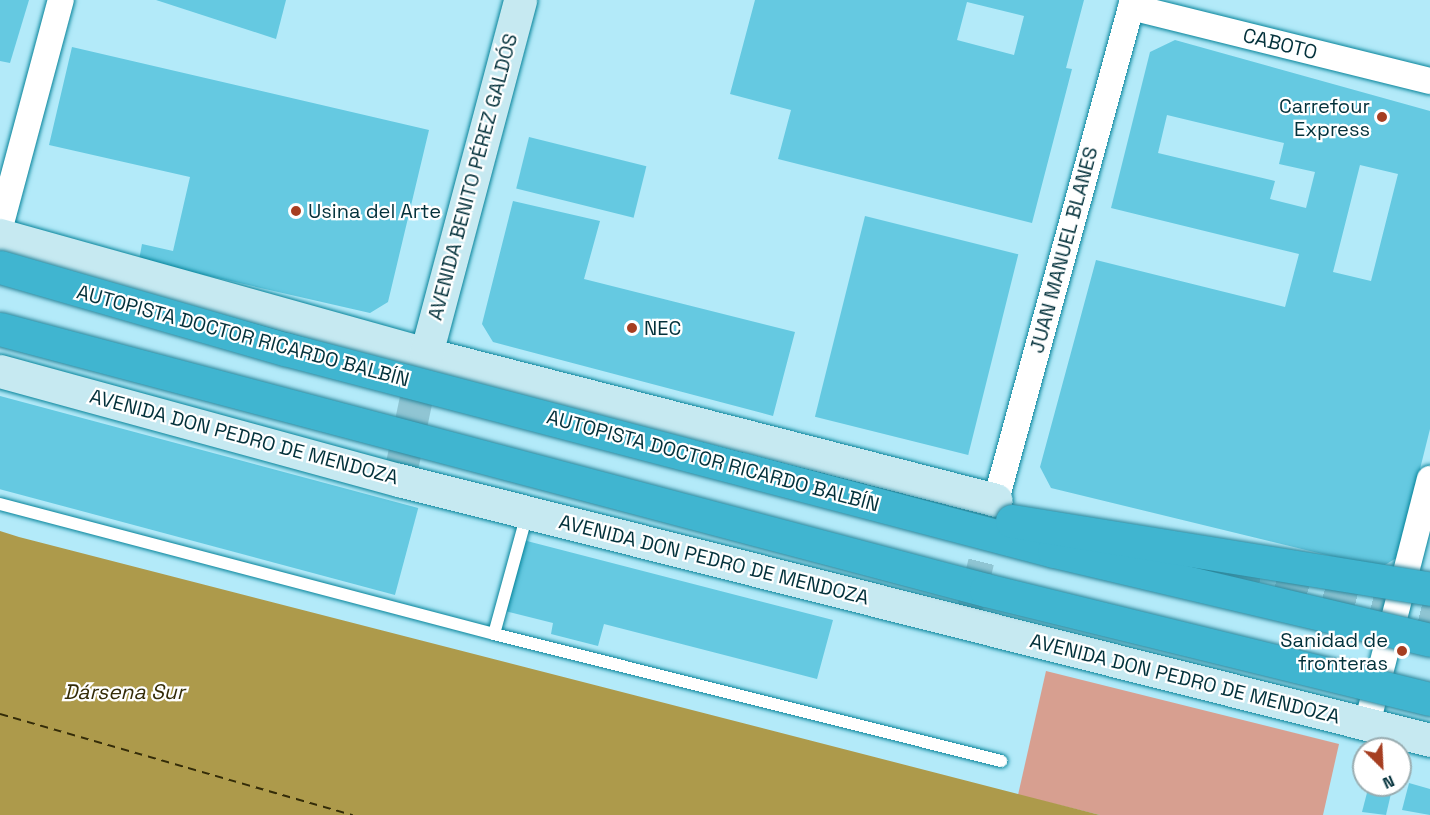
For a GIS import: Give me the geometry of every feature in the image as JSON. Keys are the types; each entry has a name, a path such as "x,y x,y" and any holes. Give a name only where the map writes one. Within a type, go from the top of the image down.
{"highway":[{"name":"AUTOPISTA DOCTOR RICARDO BALBÍN","path":"0,267 827,491 1430,640"},
{"path":"0,329 994,592 1430,699"},
{"path":"827,491 1430,589"}],"main road":[{"name":"AVENIDA BENITO PÉREZ GALDÓS","path":"426,354 520,0"},
{"path":"0,235 426,354 996,500"},
{"name":"AVENIDA DON PEDRO DE MENDOZA","path":"0,371 527,512 1430,740"}],"street":[{"path":"0,228 61,0"},
{"name":"CABOTO","path":"1132,4 1430,81"},
{"name":"JUAN MANUEL BLANES","path":"996,500 1132,4"},
{"path":"1367,724 1430,479"}],"lane":[{"path":"0,504 494,634 1001,761"},
{"path":"494,634 527,512"}],"shaded area":[{"path":"1046,671 1339,744 1323,815 1100,815 1018,795"}],"water":[{"name":"Dársena Sur","path":"0,531 19,537 1100,815 0,815"}],"building":[{"path":"0,0 29,0 10,63 0,61"},
{"path":"156,0 286,0 276,39"},
{"path":"755,0 1084,0 1066,68 1072,69 1032,223 778,159 791,110 730,94","holes":["967,2 1024,16 1014,55 957,40"]},
{"path":"1175,40 1430,111 1430,429 1398,557 1380,568 1051,488 1040,467 1096,260 1285,307 1299,254 1111,208 1150,52","holes":["1167,115 1284,143 1279,164 1315,172 1306,208 1270,199 1275,181 1158,153","1360,165 1398,174 1371,281 1333,272"]},
{"name":"Usina del Arte","path":"72,47 429,130 388,302 370,313 139,260 142,244 173,251 190,177 49,145"},
{"path":"529,137 646,166 634,218 516,188"},
{"name":"NEC","path":"513,201 600,221 584,279 795,332 773,416 493,342 482,324"},
{"path":"865,216 1018,254 968,455 815,417"},
{"path":"0,396 418,508 395,595 0,489"},
{"path":"523,540 833,620 817,679 604,624 598,646 551,634 553,623 505,611"},
{"path":"1412,784 1430,789 1430,815 1402,810 1405,797 1412,797"},
{"path":"1366,797 1390,797 1386,815 1362,812"}],"ferry route":[{"path":"0,714 353,815"}],"tunnel":[{"path":"399,480 425,358"},
{"path":"966,625 996,500"},
{"path":"1229,568 1430,622"}],"place":[{"name":"Carrefour Express","path":"1382,117"},
{"name":"Usina del Arte","path":"296,211"},
{"name":"NEC","path":"632,328"},
{"name":"Sanidad de fronteras","path":"1402,651"}]}
